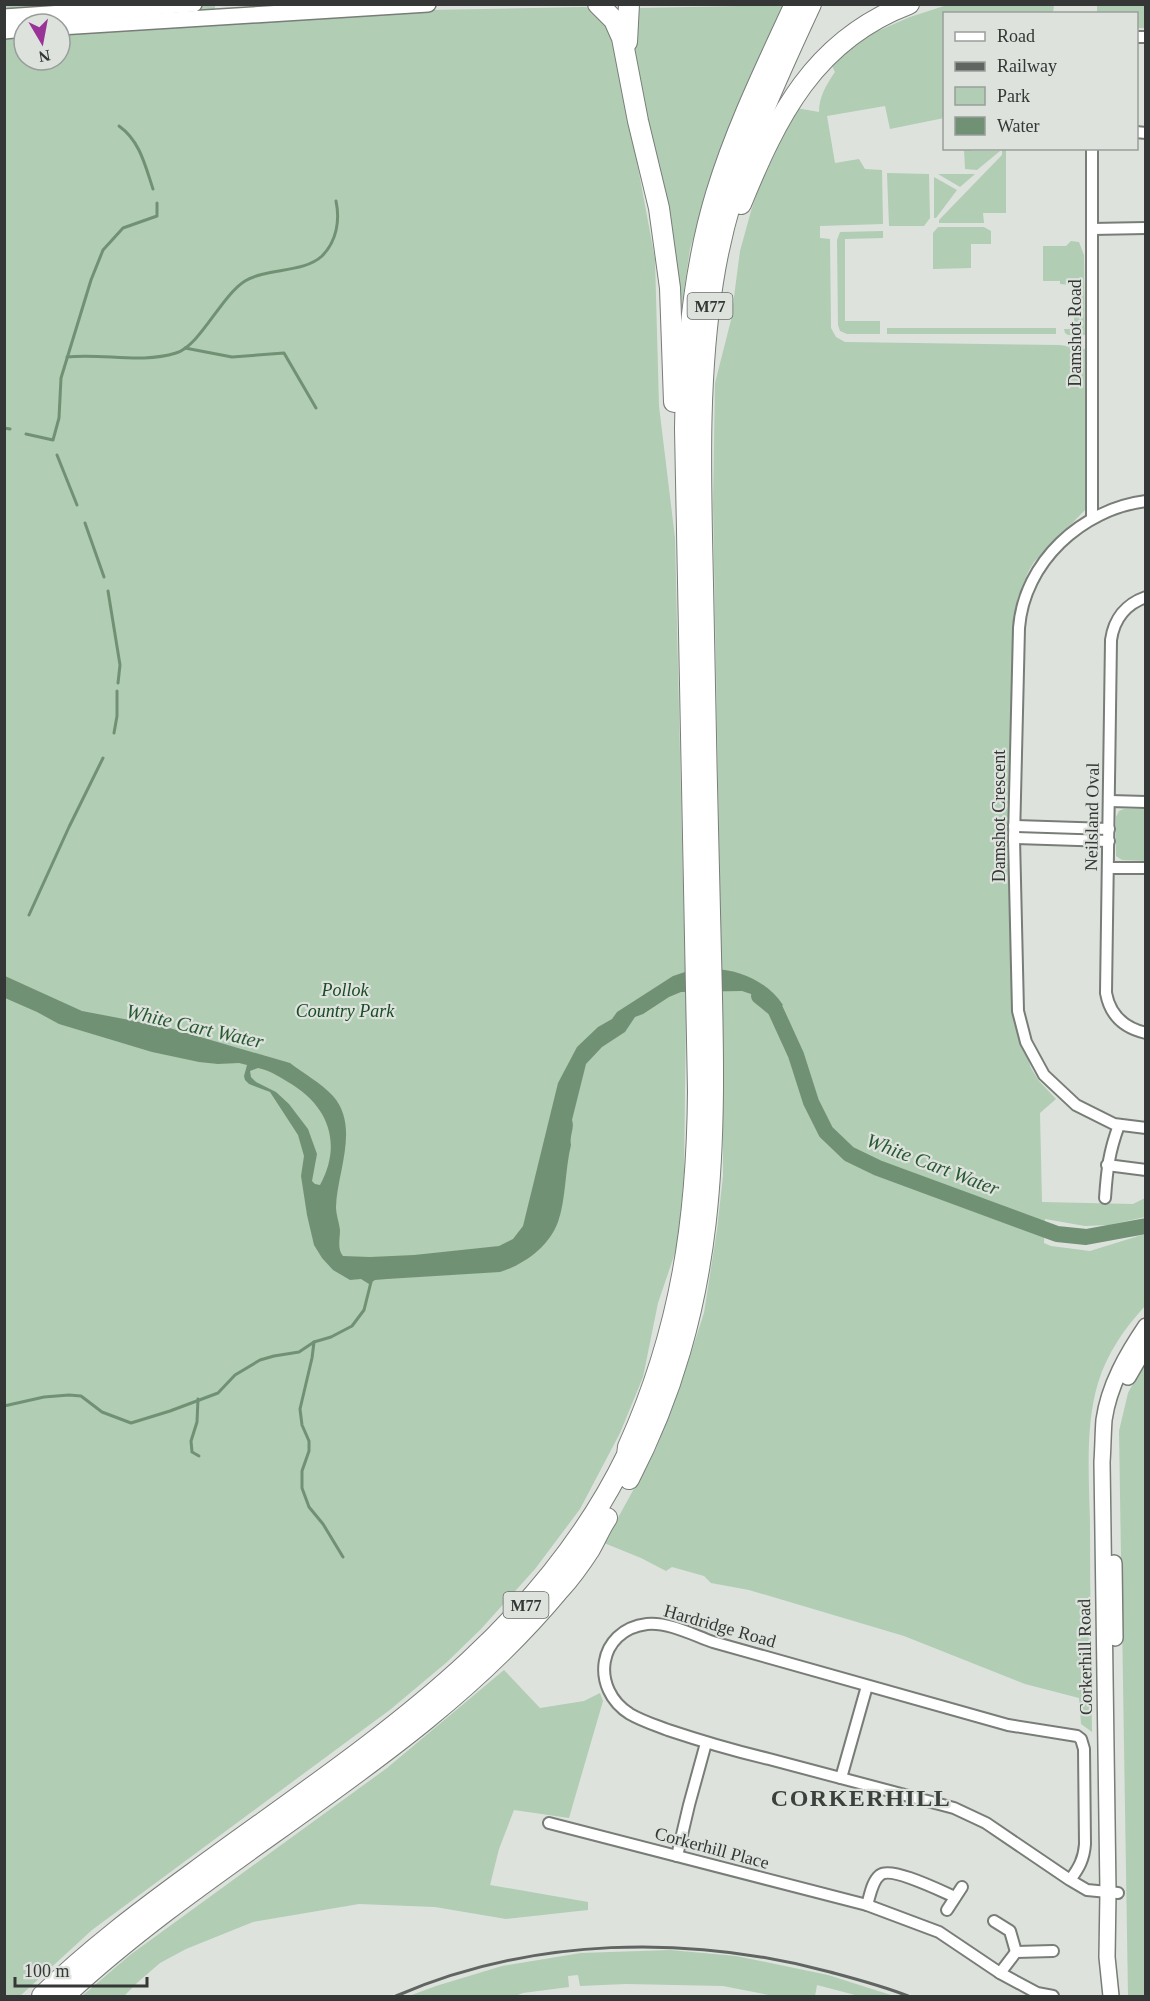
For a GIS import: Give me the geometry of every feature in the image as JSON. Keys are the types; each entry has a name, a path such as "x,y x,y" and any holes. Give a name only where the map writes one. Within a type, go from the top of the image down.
{"highway":[{"path":"598,4 614,20 626,53 638,121 659,208 672,308 674,407 687,548"},
{"path":"626,53 629,4"},
{"name":"M77","path":"64,1996 149,1924 437,1711 500,1654 560,1589 591,1547 651,1434 671,1383 690,1320 703,1256 713,1128 705,1023 687,548 685,429 692,307 700,260 716,194 734,142 795,4"},
{"name":"M77","path":"703,944 702,395 705,348 713,282 734,190 753,135 811,4"},
{"path":"705,348 733,228 765,150 787,108 807,77 866,19 871,4"},
{"path":"848,37 909,4"},
{"name":"M77","path":"42,1996 133,1917 411,1713 461,1670 510,1623 568,1554 610,1489 627,1455 628,1447 663,1357 683,1275 693,1211 698,1101 705,1023"}],"street":[{"path":"72,22 79,19 194,4"},
{"path":"4,17 79,19 226,10 428,4"},
{"name":"Damshot Road","path":"1092,150 1092,517"},
{"path":"1092,229 1146,228"},
{"name":"Damshot Crescent","path":"1146,501 1117,507 1092,517 1062,542 1042,564 1026,593 1018,628 1014,826 1018,1011 1026,1042 1044,1075 1076,1105 1114,1124 1146,1128"},
{"name":"Neilsland Oval","path":"1146,597 1121,614 1112,632 1106,993 1114,1014 1125,1024 1146,1033"},
{"path":"1110,801 1146,802"},
{"path":"1014,826 1109,829"},
{"path":"1014,838 1109,841"},
{"path":"1108,868 1146,868"},
{"path":"1106,1198 1110,1147 1119,1125"},
{"path":"1107,1165 1146,1170"},
{"name":"Corkerhill Road","path":"1119,1996 1113,1893 1102,1462 1104,1418 1115,1380 1129,1351 1146,1326"},
{"name":"Corkerhill Road","path":"1111,1996 1107,1956 1113,1893 1113,1423 1120,1394 1134,1364 1146,1346"},
{"name":"Hardridge Road","path":"1070,1881 1081,1865 1086,1844 1084,1749 1081,1739 1069,1734 1008,1725 713,1642 667,1625 645,1624 628,1629 610,1646 605,1660 605,1684 619,1705 639,1719 706,1743 966,1813 986,1822 1070,1881 1088,1890 1113,1893"},
{"path":"841,1778 867,1686"},
{"path":"677,1856 688,1805 706,1743"},
{"name":"Corkerhill Place","path":"549,1823 867,1905 939,1932 1000,1973 1037,1992 1053,1996"},
{"path":"867,1905 875,1880 880,1874 886,1872 958,1892 947,1910"},
{"path":"994,1921 1010,1931 1016,1952"},
{"path":"1016,1952 1053,1951"},
{"path":"1000,1973 1016,1952"}],"green space":[{"name":"Pollok Country Park","path":"5,5 215,5 215,23 428,10 591,8 607,15 620,71 655,259 659,406 675,538 686,1012 684,1173 678,1244 658,1303 643,1377 620,1433 580,1509 535,1569 481,1629 447,1662 391,1709 92,1930 20,1996 5,1996"},
{"path":"786,5 716,162 690,249 679,325 671,232 635,55 637,8"},
{"path":"947,5 1054,5 1053,12 943,12 943,118 890,129 885,106 827,116 835,163 859,159 865,169 882,170 883,224 820,226 820,238 830,239 831,328 836,337 845,342 1060,345 1092,350 1089,506 1034,562 1022,589 1012,637 1013,1014 1031,1068 1039,1081 1056,1099 1040,1113 1042,1202 1133,1204 1145,1198 1145,1217 1109,1225 1085,1226 1045,1219 1044,1243 1051,1246 1090,1251 1145,1234 1145,1306 1130,1323 1106,1361 1094,1400 1089,1434 1092,1732 1081,1724 1079,1698 1025,1684 904,1636 749,1590 711,1583 704,1576 672,1567 666,1571 604,1543 656,1449 681,1384 704,1313 723,1176 713,504 715,383 731,320 740,251 768,160 796,108 819,112 824,91 835,72 831,64 871,34 910,17"},
{"path":"1097,5 1145,5 1145,28 1138,28 1138,12 1097,12"},
{"path":"964,150 1000,151 977,170 965,169"},
{"path":"1002,150 1006,150 1006,213 983,213 984,223 939,223 939,220 1002,155"},
{"path":"887,173 929,174 930,218 924,226 889,226"},
{"path":"938,174 975,174 960,187"},
{"path":"934,177 957,190 936,218 934,218"},
{"path":"938,227 984,227 991,231 991,244 971,244 971,268 933,269 933,233"},
{"path":"883,231 883,238 845,239 845,321 880,321 880,334 847,334 840,331 838,325 837,240 840,232"},
{"path":"1071,241 1079,242 1084,255 1085,335 1065,333 1064,329 1071,329 1074,326 1071,285 1060,284 1060,281 1043,281 1043,246 1066,246"},
{"path":"887,328 1056,328 1056,334 887,334"},
{"path":"1145,809 1145,861 1122,860 1116,856 1116,817 1119,811"},
{"path":"1145,1360 1145,1996 1128,1996 1119,1431 1128,1393"},
{"path":"504,1670 540,1708 584,1701 600,1693 603,1701 569,1818 514,1810 499,1849 490,1885 588,1902 588,1910 506,1919 435,1907 359,1904 253,1922 186,1949 160,1963 124,1996 82,1996 130,1955 387,1768"},
{"path":"670,1950 736,1956 828,1975 894,1996 859,1996 817,1985 815,1996 774,1996 723,1986 626,1984 580,1986 578,1975 568,1976 569,1987 515,1996 409,1996 502,1966 581,1953"}],"water":[{"path":"715,969 744,975 770,990 783,1005 770,1014 751,994 742,991 681,992 635,1017 625,1032 602,1047 586,1064 572,1120 571,1145 561,1213 554,1231 542,1247 518,1265 500,1272 375,1280 369,1284 361,1279 350,1280 333,1270 314,1245 301,1176 304,1156 298,1135 270,1092 249,1084 245,1080 247,1065 199,1062 152,1052 59,1024 5,998 5,976 82,1011 166,1027 290,1063 312,1078 333,1096 341,1108 345,1122 345,1150 336,1207 340,1230 340,1250 343,1256 370,1257 499,1246 513,1239 523,1226 558,1083 577,1047 598,1027 612,1019 617,1012 673,976 691,970","holes":["258,1068 277,1075 302,1091 322,1114 331,1140 327,1169 320,1185 312,1181 317,1154 308,1129 289,1104 276,1092 251,1077 250,1071"]}],"waterway":[{"path":"119,126 137,146 153,189"},
{"path":"67,357 149,358 185,349 194,341 227,298 245,281 263,274 305,265 322,256 331,244 336,230 338,216 336,201"},
{"path":"26,434 53,440 59,418 61,378 91,280 103,250 123,228 157,216 157,203"},
{"path":"185,348 232,357 284,353 316,408"},
{"path":"4,428 10,429"},
{"path":"57,455 77,505"},
{"path":"85,523 104,577"},
{"path":"108,591 120,665 118,683"},
{"path":"114,733 117,691"},
{"path":"29,915 103,758"},
{"name":"White Cart Water","path":"759,996 775,1009 796,1055 811,1102 826,1132 849,1154 878,1168 1057,1234 1086,1237 1146,1226"},
{"path":"4,1406 44,1397 81,1396 102,1412 131,1423 170,1411 218,1393 235,1375 260,1360 299,1352 314,1342 331,1337 352,1326 364,1310 371,1282"},
{"path":"314,1342 300,1409 302,1425 309,1441 309,1451 302,1471 302,1488 309,1507 323,1524 343,1557"},
{"path":"198,1399 197,1422 191,1441 192,1452 199,1456"}],"railway":[{"path":"396,1996 448,1976 501,1962 556,1952 666,1947 721,1951 776,1960 850,1977 908,1996"}],"district":[{"name":"CORKERHILL","path":"861,1798"}]}
